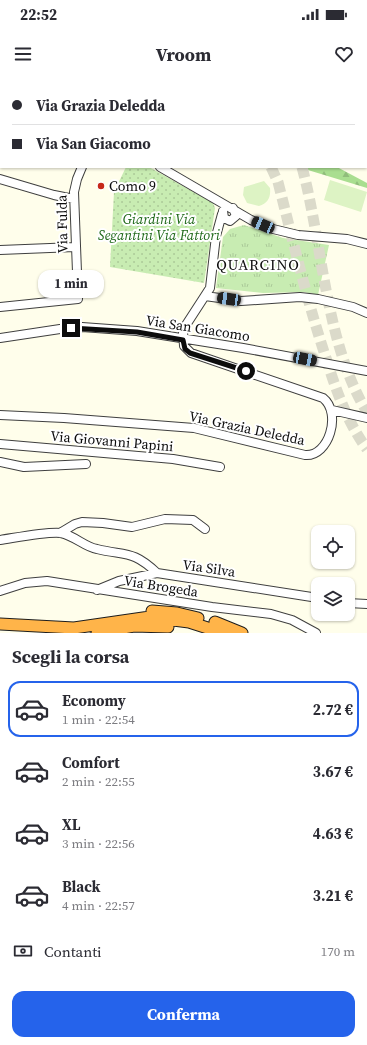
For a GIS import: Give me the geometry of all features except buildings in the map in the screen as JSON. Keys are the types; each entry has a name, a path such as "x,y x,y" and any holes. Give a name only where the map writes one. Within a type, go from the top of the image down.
{"highway":[{"path":"113,621 141,612 166,612 204,619 242,633"},
{"path":"0,624 65,628 113,621 154,618 189,622 223,633"},
{"path":"97,633 134,626 152,625 199,633"},
{"path":"0,631 24,633"}],"street":[{"name":"Via Fulda","path":"0,307 78,299 74,199 75,185 82,168"},
{"path":"162,168 251,220 273,229 298,235 347,239 367,244"},
{"path":"0,179 54,195 74,199"},
{"path":"206,193 216,203 224,218 232,220 251,220"},
{"path":"232,208 224,208 222,213 216,236 210,288 186,325 183,340 185,349 190,353 313,393 327,401 332,410 367,418"},
{"path":"216,236 236,214 232,208"},
{"path":"0,250 75,247"},
{"path":"205,296 240,301 285,297 306,298 353,307 367,313"},
{"name":"Via San Giacomo","path":"0,338 82,327 137,332 243,348 367,371"},
{"name":"Via Grazia Deledda","path":"0,415 64,418 194,428 311,455 315,454 323,446 331,427 332,410"},
{"name":"Via Giovanni Papini","path":"0,444 173,459 220,467"},
{"path":"0,462 24,467 86,464"},
{"path":"60,533 75,524 82,522 132,527 164,519 194,520 205,529"},
{"path":"0,540 60,533 78,538 95,549 134,555 147,564 157,574"},
{"name":"Via Silva","path":"97,590 118,581 157,574 311,597"},
{"name":"Via Brogeda","path":"0,591 37,581 271,614 292,620 316,633"},
{"path":"355,603 367,604"}],"green space":[{"name":"Giardini Via Segantini Via Fattori","path":"126,168 151,168 213,203 215,208 204,283 110,267 114,192"},
{"path":"301,168 339,168 367,183 367,188"},
{"path":"330,180 367,192 361,212 324,200"},
{"path":"264,181 270,188 270,194 267,201 259,206 247,203 243,195 244,187"},
{"path":"244,225 283,238 329,245 318,295 304,292 263,293 216,288 223,237 230,229"}],"tunnel":[{"path":"271,168 278,182 306,293 334,382 348,417 367,449"},
{"path":"302,168 327,293 342,356 353,385 367,412"}],"place":[{"name":"Como 9","path":"101,186"}],"district":[{"name":"QUARCINO","path":"258,265"}],"route":[{"path":"71,328 82,327 137,332 183,340 185,349 190,353 246,371"}]}
